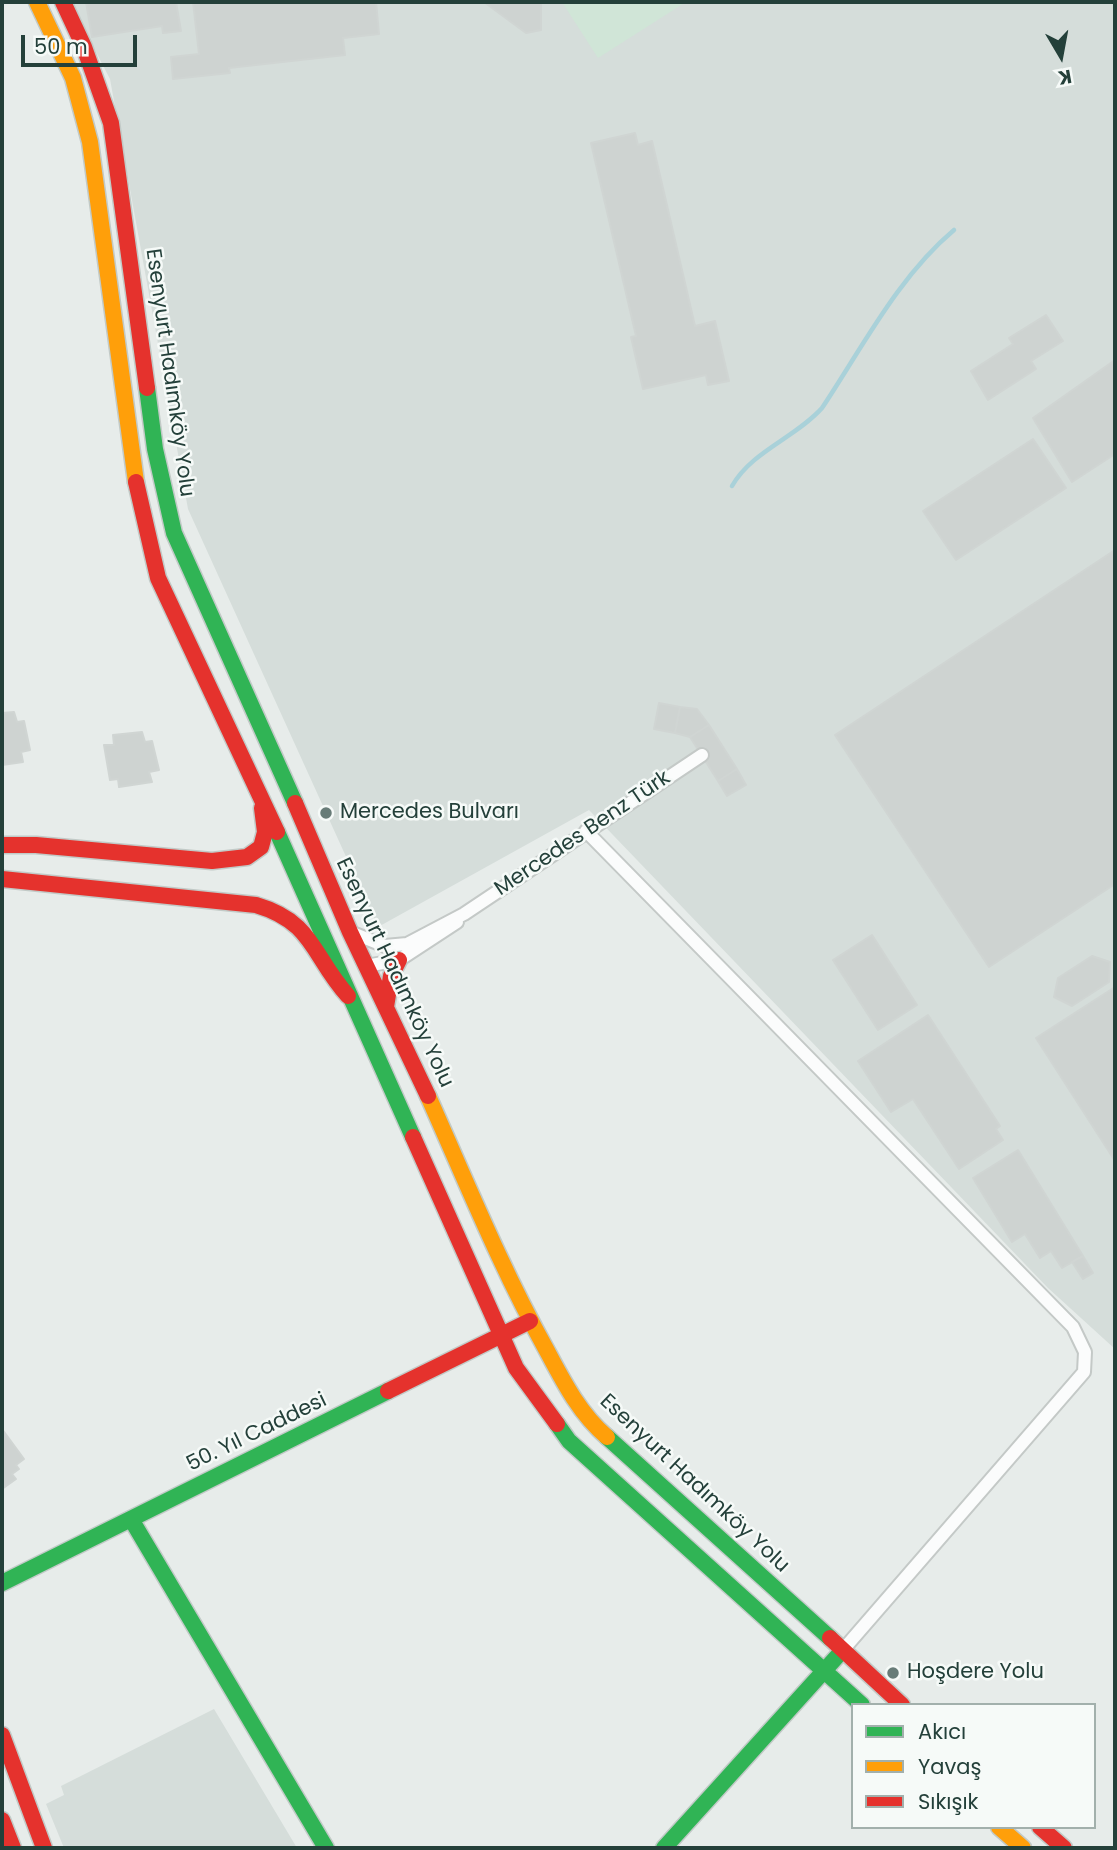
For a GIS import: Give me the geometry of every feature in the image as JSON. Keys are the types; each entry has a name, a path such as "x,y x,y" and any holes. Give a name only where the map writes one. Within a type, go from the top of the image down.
{"main road":[{"path":"37,2 73,78 90,142 134,472 153,561 171,610 259,791 516,1368 569,1441 860,1703"},
{"name":"Esenyurt Hadımköy Yolu","path":"63,2 84,47 111,123 122,188 155,449 174,533 281,770 350,932 530,1321 567,1388 591,1423 690,1509 900,1703"},
{"path":"2,845 36,845 212,861 237,859 256,852 264,839 259,791"},
{"path":"2,879 256,905 281,912 302,927 329,977 354,1002"},
{"path":"386,1007 391,976 399,960"},
{"name":"50. Yıl Caddesi","path":"2,1583 530,1321"},
{"path":"131,1519 326,1848"},
{"path":"664,1848 842,1651"},
{"path":"2,1735 44,1848"},
{"path":"2,1820 13,1848"},
{"path":"1001,1829 1023,1848"},
{"path":"1042,1829 1064,1848"}],"street":[{"name":"Mercedes Benz Türk","path":"350,932 385,946 407,944 464,914 702,755"},
{"path":"586,831 1073,1327 1085,1352 1083,1371 842,1651"},
{"name":"Mercedes Benz Türk","path":"366,966 399,960 456,924 464,914"}],"shaded area":[{"path":"70,2 1115,2 1115,1349 1048,1288 589,810 378,927 188,509 110,79"},
{"path":"214,1709 297,1848 64,1848 46,1804 64,1795 61,1786"}],"green space":[{"path":"562,2 686,2 598,58"}],"building":[{"path":"86,2 176,2 181,31 163,33 162,26 92,37"},
{"path":"193,2 376,2 379,34 343,38 345,55 229,68 230,73 173,79 171,57 199,54"},
{"path":"484,2 541,2 541,30 526,33"},
{"path":"635,133 638,145 652,141 695,326 715,321 729,381 708,385 706,375 643,389 631,337 636,336 591,143"},
{"path":"1046,315 1063,341 1031,361 1036,369 988,400 971,371 1013,344 1009,338"},
{"path":"1115,360 1115,454 1072,482 1033,418"},
{"path":"1033,439 1066,488 956,560 923,511"},
{"path":"1115,550 1115,884 989,967 835,735"},
{"path":"659,703 680,707 675,733 654,729"},
{"path":"680,707 697,709 709,725 690,737 675,733"},
{"path":"14,712 17,722 24,721 30,750 21,752 23,762 2,765 2,713"},
{"path":"709,725 737,769 718,781 690,737"},
{"path":"142,732 145,742 152,741 159,770 149,772 152,782 119,787 118,779 110,780 104,745 114,745 113,735"},
{"path":"737,769 746,785 727,796 718,781"},
{"path":"872,935 917,1005 878,1030 833,960"},
{"path":"1092,956 1110,962 1109,982 1072,1006 1054,997 1058,978"},
{"path":"1115,987 1115,1161 1036,1038"},
{"path":"928,1015 1000,1126 996,1129 1003,1140 959,1169 913,1099 891,1112 858,1061"},
{"path":"1018,1150 1083,1256 1062,1268 1051,1251 1040,1258 1025,1234 1012,1242 973,1178"},
{"path":"1083,1256 1093,1273 1083,1279 1072,1262"},
{"path":"2,1429 24,1459 16,1465 19,1469 12,1474 16,1479 2,1489"}],"waterway":[{"path":"732,486 751,463 822,408 898,291 915,269 954,230"}],"traffic: fast":[{"path":"147,388 155,449 174,533 295,803"},
{"path":"277,832 413,1137"},
{"path":"2,1583 388,1391"},
{"path":"557,1424 569,1441 860,1703"},
{"path":"607,1437 830,1638"},
{"path":"131,1519 326,1848"},
{"path":"664,1848 842,1651"}],"traffic: slow":[{"path":"37,2 73,78 90,142 136,482"},
{"path":"428,1096 484,1224 530,1318 572,1396 588,1418 607,1437"},
{"path":"1001,1829 1023,1848"}],"traffic: jam":[{"path":"63,2 84,47 111,123 147,388"},
{"path":"136,482 158,578 277,832"},
{"path":"295,803 350,932 428,1096"},
{"path":"2,845 36,845 212,861 247,857 261,847 265,832 262,808"},
{"path":"2,879 256,905 275,912 301,931 348,996"},
{"path":"386,1007 391,976 399,960"},
{"path":"413,1137 516,1368 557,1424"},
{"path":"388,1391 530,1321"},
{"path":"830,1638 900,1703"},
{"path":"2,1735 44,1848"},
{"path":"2,1820 13,1848"},
{"path":"1042,1829 1064,1848"}],"place":[{"name":"Mercedes Bulvarı","path":"326,813"},
{"name":"Hoşdere Yolu","path":"893,1673"}]}
